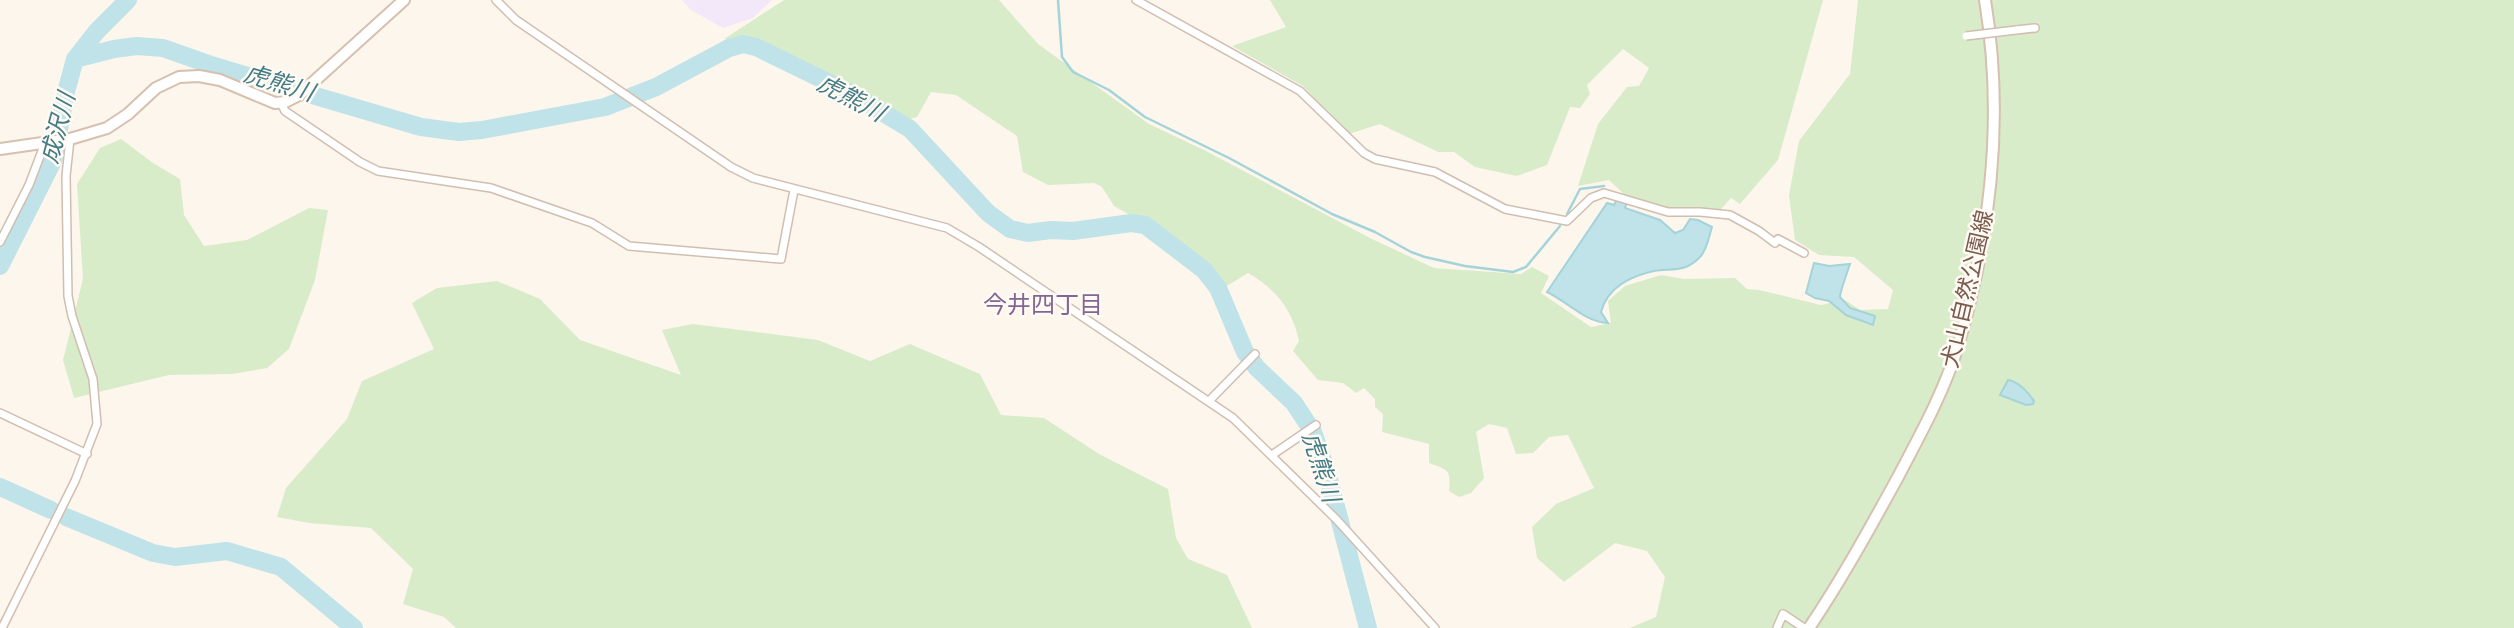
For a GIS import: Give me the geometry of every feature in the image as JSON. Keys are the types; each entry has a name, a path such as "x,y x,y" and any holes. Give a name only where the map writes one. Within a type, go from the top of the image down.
{"main road":[{"path":"0,149 70,139 114,125 156,88 179,78 209,78 269,102 281,103 299,95 404,0"},
{"name":"犬山自然公園線","path":"1807,628 1861,544 1925,426 1958,347 1980,256 1992,181 1995,107 1993,47 1984,0"}],"street":[{"path":"496,0 516,20 730,167 753,178 794,190 947,228 979,247 1233,418 1344,527 1435,628"},
{"path":"1136,0 1300,91 1364,153 1375,159 1435,172 1505,209 1567,221 1591,198 1604,193 1668,212 1730,215 1775,243 1778,239 1804,253"},
{"path":"1966,36 2035,28"},
{"path":"281,103 285,111 338,148 378,171 491,188 592,223 629,246 781,259 794,190"},
{"path":"2,628 87,453 97,424 93,379 68,296 66,176 70,139"},
{"path":"0,242 29,184 45,143"},
{"path":"1209,401 1255,354"},
{"path":"0,413 87,453"},
{"path":"1272,455 1316,425"},
{"path":"0,609 9,614"},
{"path":"1777,628 1783,614 1807,628"}],"shaded area":[{"path":"682,0 772,0 753,18 723,28 691,10"}],"green space":[{"path":"784,0 999,0 1038,44 1149,124 1434,268 1521,274 1532,267 1549,276 1541,293 1591,327 1611,323 1608,301 1625,286 1661,275 1684,279 1735,278 1747,289 1821,305 1845,300 1860,310 1888,309 1893,290 1854,257 1819,255 1795,240 1789,195 1799,141 1850,74 1858,0 2514,0 2514,628 1630,628 1656,617 1665,577 1647,551 1615,543 1564,582 1537,558 1532,527 1556,504 1594,488 1568,435 1549,437 1533,453 1516,454 1507,428 1489,424 1476,432 1484,478 1471,493 1459,497 1449,491 1447,471 1429,463 1429,444 1382,432 1383,414 1375,407 1375,399 1364,388 1356,393 1343,383 1318,380 1293,351 1299,341 1287,310 1274,293 1258,279 1248,273 1222,289 1209,271 1157,230 1114,206 1102,187 1094,183 1048,185 1023,172 1017,136 956,95 931,92 917,117 903,121 753,41 724,39"},
{"path":"1270,0 1823,0 1778,160 1740,204 1731,198 1721,209 1670,208 1628,198 1609,180 1578,186 1598,124 1627,87 1639,86 1649,68 1623,49 1587,85 1590,94 1580,108 1570,107 1547,165 1517,176 1475,167 1454,152 1438,152 1380,124 1349,134 1303,86 1232,46 1286,27"},
{"path":"121,139 180,179 184,215 204,246 247,240 309,208 328,210 315,280 289,349 267,368 232,374 169,375 74,398 63,360 83,279 77,184 100,148"},
{"path":"497,281 540,299 580,340 681,375 662,330 693,324 818,340 870,361 910,344 980,374 1001,415 1044,418 1099,454 1168,489 1176,538 1188,559 1227,575 1252,628 456,628 444,617 403,604 413,569 371,528 309,523 277,517 286,488 347,419 362,381 434,349 412,303 437,288"}],"water":[{"path":"1617,199 1627,202 1625,208 1660,220 1675,233 1683,230 1690,219 1712,227 1702,254 1689,266 1645,273 1614,290 1608,296 1601,312 1608,323 1584,315 1547,292 1607,203 1614,205"},
{"path":"1814,263 1829,266 1850,264 1840,297 1850,308 1875,316 1873,325 1846,315 1829,301 1806,293"},
{"path":"2008,380 2023,388 2034,401 2033,404 2026,405 2000,395"}],"waterway":[{"name":"成沢川","path":"0,266 53,161 75,59 97,31 128,0"},
{"path":"1058,0 1062,57 1073,72 1109,90 1145,117 1411,252 1465,266 1513,272 1526,267 1560,226"},
{"name":"虎熊川","path":"75,59 137,46 163,48 214,66 421,127 459,132 605,107 656,87 729,48 743,44 756,47 852,94 910,129 988,213 1010,229 1028,233 1073,231 1131,223 1145,225 1204,270 1218,288 1245,352 1257,368 1294,403 1313,432 1327,472 1368,628"},
{"path":"1567,214 1580,189 1604,186"},
{"path":"0,487 51,510"},
{"path":"66,517 153,553 175,557 227,551 281,567 354,628"}],"district":[{"name":"今井四丁目","path":"1043,305"}]}
